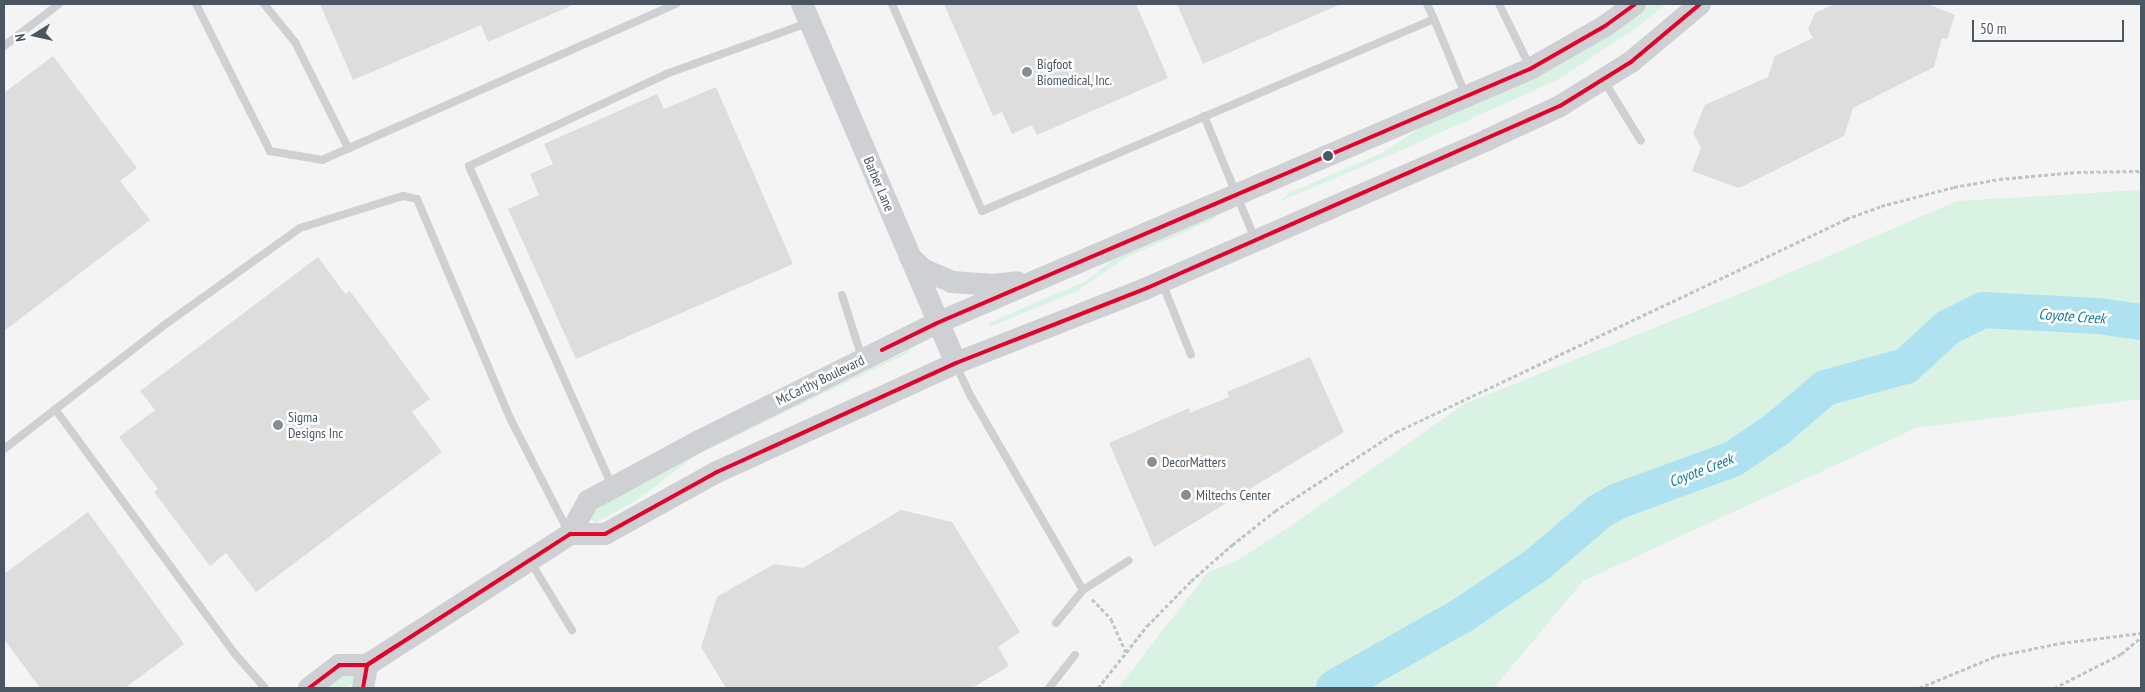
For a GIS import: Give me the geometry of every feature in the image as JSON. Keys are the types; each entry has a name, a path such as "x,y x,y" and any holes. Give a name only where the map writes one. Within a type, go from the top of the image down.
{"main road":[{"name":"McCarthy Boulevard","path":"570,534 588,501 862,360 938,323 1530,69 1606,26 1635,4"},
{"path":"309,688 339,666 367,665 570,534 605,534 717,472 956,363 1162,282 1489,140 1560,106 1631,62 1700,4"},
{"name":"Barber Lane","path":"806,13 956,363"},
{"path":"910,256 924,270 952,282 994,285 1043,278"},
{"path":"363,688 367,665"}],"lane":[{"path":"4,46 59,4"},
{"path":"196,4 270,151 322,160 676,4"},
{"path":"264,4 295,42 348,148"},
{"path":"892,4 982,211 1434,19"},
{"path":"1427,4 1466,98"},
{"path":"1499,4 1530,69"},
{"path":"613,488 469,166 666,74 806,13"},
{"path":"1603,80 1641,141"},
{"path":"1204,116 1256,241"},
{"path":"4,449 163,326 300,228 403,196 417,199 511,420 570,534"},
{"path":"1162,282 1191,355"},
{"path":"842,295 862,360"},
{"path":"956,363 970,395 1083,590"},
{"path":"55,409 235,654 265,688"},
{"path":"529,559 572,630"},
{"path":"1056,623 1083,590 1128,561"},
{"path":"1050,688 1075,655"}],"path":[{"path":"1098,688 1126,652 1191,581 1275,511 1396,432 1846,219 1881,206 1954,186 1999,179 2078,172 2141,171"},
{"path":"1083,590 1111,619 1126,652"},
{"path":"1919,688 1965,666 1996,656 2061,643 2141,633"},
{"path":"2054,688 2121,654 2141,637"}],"green space":[{"path":"1652,4 1666,4 1639,26 1557,80 1402,150 1278,202 1289,193 1382,153 1429,122 1550,70 1600,41"},
{"path":"2141,190 2141,399 1916,428 1583,581 1494,688 1118,688 1208,572 1237,561 1292,525 1464,404 1756,287 1957,201"},
{"path":"1216,215 1215,219 1125,258 1077,291 989,327 989,323 1086,281 1115,258"},
{"path":"911,349 908,353 695,456 637,500 596,523 592,520 589,514 676,461"},
{"path":"346,670 355,676 355,681 346,688 320,688"}],"building":[{"path":"320,4 575,4 488,42 481,25 353,80"},
{"path":"944,4 1136,4 1168,78 1037,135 1032,125 1012,134 1002,112 993,116"},
{"path":"1177,4 1341,4 1203,64"},
{"path":"1835,4 1928,4 1955,15 1947,39 1942,38 1934,67 1853,108 1844,136 1739,188 1692,171 1701,148 1693,133 1705,105 1768,77 1775,56 1813,38 1808,29 1815,13"},
{"path":"53,56 137,168 120,181 150,220 4,331 4,93"},
{"path":"716,87 793,264 576,359 508,209 539,195 530,174 553,164 544,144 657,94 664,109"},
{"name":"Sigma Designs Inc","path":"318,257 345,294 350,291 430,399 412,412 442,452 256,592 226,553 210,566 154,492 158,489 119,437 155,410 140,391"},
{"name":"Miltechs Center","path":"1310,357 1344,432 1154,547 1109,443 1189,408 1190,413 1229,397 1227,392"},
{"path":"901,510 952,522 1020,632 998,647 1009,666 972,688 726,688 701,647 717,597 774,564 803,568"},
{"path":"88,512 184,644 125,688 40,688 4,639 4,574"}],"waterway":[{"name":"Coyote Creek","path":"1334,688 1461,616 1538,564 1600,511 1618,501 1733,459 1777,429 1825,388 1906,366 1947,328 1983,310 2098,316 2141,322"}],"transit line":[{"path":"882,350 937,323 1530,69 1605,26 1635,4"},
{"path":"363,688 367,665 570,534 605,534 717,472 956,363 1147,288 1560,106 1631,62 1700,4"},
{"path":"309,688 339,665 367,665 396,646"}],"place":[{"name":"Bigfoot Biomedical, Inc.","path":"1027,72"},
{"name":"Sigma Designs Inc","path":"278,425"},
{"name":"DecorMatters","path":"1152,462"},
{"name":"Miltechs Center","path":"1186,495"}]}
